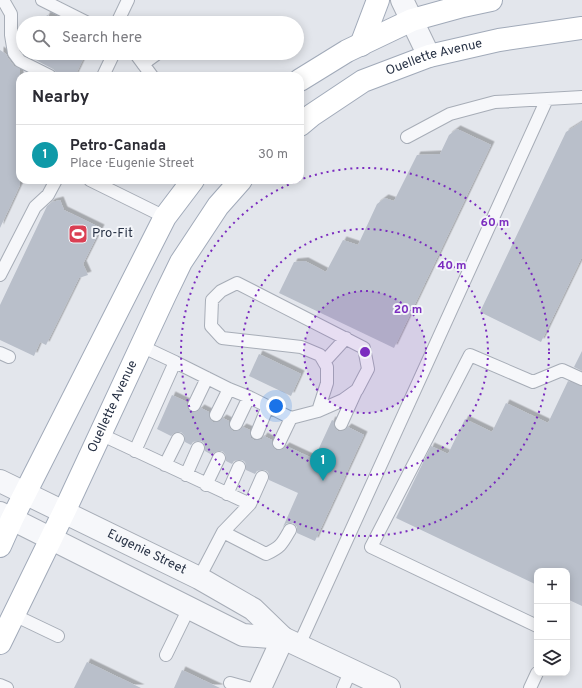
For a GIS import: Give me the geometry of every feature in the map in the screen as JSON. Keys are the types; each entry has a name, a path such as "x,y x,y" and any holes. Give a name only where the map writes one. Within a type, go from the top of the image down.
{"main road":[{"path":"361,45 378,0"},
{"path":"304,78 347,51 412,20 491,0"},
{"name":"Ouellette Avenue","path":"304,122 363,81 429,56 499,40 579,30"},
{"path":"0,546 6,516 25,493 165,217 190,184"},
{"name":"Ouellette Avenue","path":"0,643 64,512 181,262 218,206 237,184"}],"street":[{"path":"402,0 429,56"},
{"name":"Eugenie Street","path":"0,481 199,578 253,609 291,642 347,679 389,688"},
{"name":"Eugenie Street","path":"6,516 243,635 291,642"},
{"path":"260,688 291,642"}],"lane":[{"path":"3,0 11,14 11,34 14,53 16,56"},
{"path":"42,0 74,16"},
{"path":"120,16 128,0"},
{"path":"19,60 42,72"},
{"path":"105,72 111,60"},
{"path":"140,60 149,72"},
{"path":"143,64 148,60"},
{"path":"407,137 450,114 495,102 582,97"},
{"path":"291,642 547,99"},
{"path":"0,275 35,208 48,195 54,184"},
{"path":"98,184 165,217"},
{"path":"318,410 327,383 327,367 320,355 301,347 222,338 211,326 212,300 221,291 238,283 364,348 368,369 341,424"},
{"path":"324,362 346,338"},
{"path":"141,346 291,418 318,410 342,400 357,390"},
{"path":"534,625 371,547 470,354 533,382 562,370 582,379"},
{"path":"135,451 175,362"},
{"path":"194,405 207,378"},
{"path":"216,415 229,389"},
{"path":"236,424 249,397"},
{"path":"257,433 268,406"},
{"path":"279,443 291,418"},
{"path":"100,434 206,485 250,504"},
{"path":"165,465 178,439"},
{"path":"186,475 198,448"},
{"path":"206,485 219,458"},
{"path":"227,494 239,467"},
{"path":"199,578 223,532 250,504 262,477"},
{"path":"223,532 266,554 277,549 283,543 290,530"},
{"path":"166,655 189,608"},
{"path":"14,615 58,636"},
{"path":"530,688 536,676"},
{"path":"230,683 248,688"},
{"path":"0,685 7,688"}],"building":[{"path":"0,50 6,54 14,66 20,69 20,72 16,72 16,184 20,185 0,228"},
{"path":"36,60 83,60 77,72 56,72"},
{"path":"582,122 582,257 541,342 480,312 566,132"},
{"path":"457,129 491,145 394,348 279,293 294,262 305,261 326,272 343,240 358,245 377,204 385,198 394,201 417,155 440,154 449,135"},
{"path":"60,200 64,210 101,228 83,264 88,275 79,278 46,345 40,342 34,356 0,340 0,305 47,206 52,202"},
{"path":"582,351 582,371 574,367"},
{"path":"259,354 301,374 291,396 249,376"},
{"path":"568,381 582,386 582,606 570,600 570,568 534,568 534,584 396,518 431,446 448,454 465,419 492,432 506,403 548,423"},
{"path":"172,395 187,402 188,409 191,412 198,411 201,408 209,412 210,419 213,422 220,421 223,418 229,421 230,428 233,431 240,430 243,427 250,430 251,438 254,440 262,439 264,436 272,440 273,447 276,450 283,449 286,446 314,459 332,420 334,421 335,428 338,431 345,430 348,427 364,435 315,541 297,533 297,527 293,523 287,523 283,527 298,493 269,480 268,472 265,470 257,471 255,474 246,470 245,462 242,460 234,461 232,464 226,461 225,454 222,451 215,452 212,455 205,451 204,443 201,441 193,442 191,445 185,442 184,435 181,432 174,433 171,436 157,429"},
{"path":"87,662 141,688 74,688"},
{"path":"182,670 220,688 174,688"}],"place":[{"name":"Pro-Fit","path":"78,234"},
{"name":"Petro-Canada","path":"323,481"}]}
